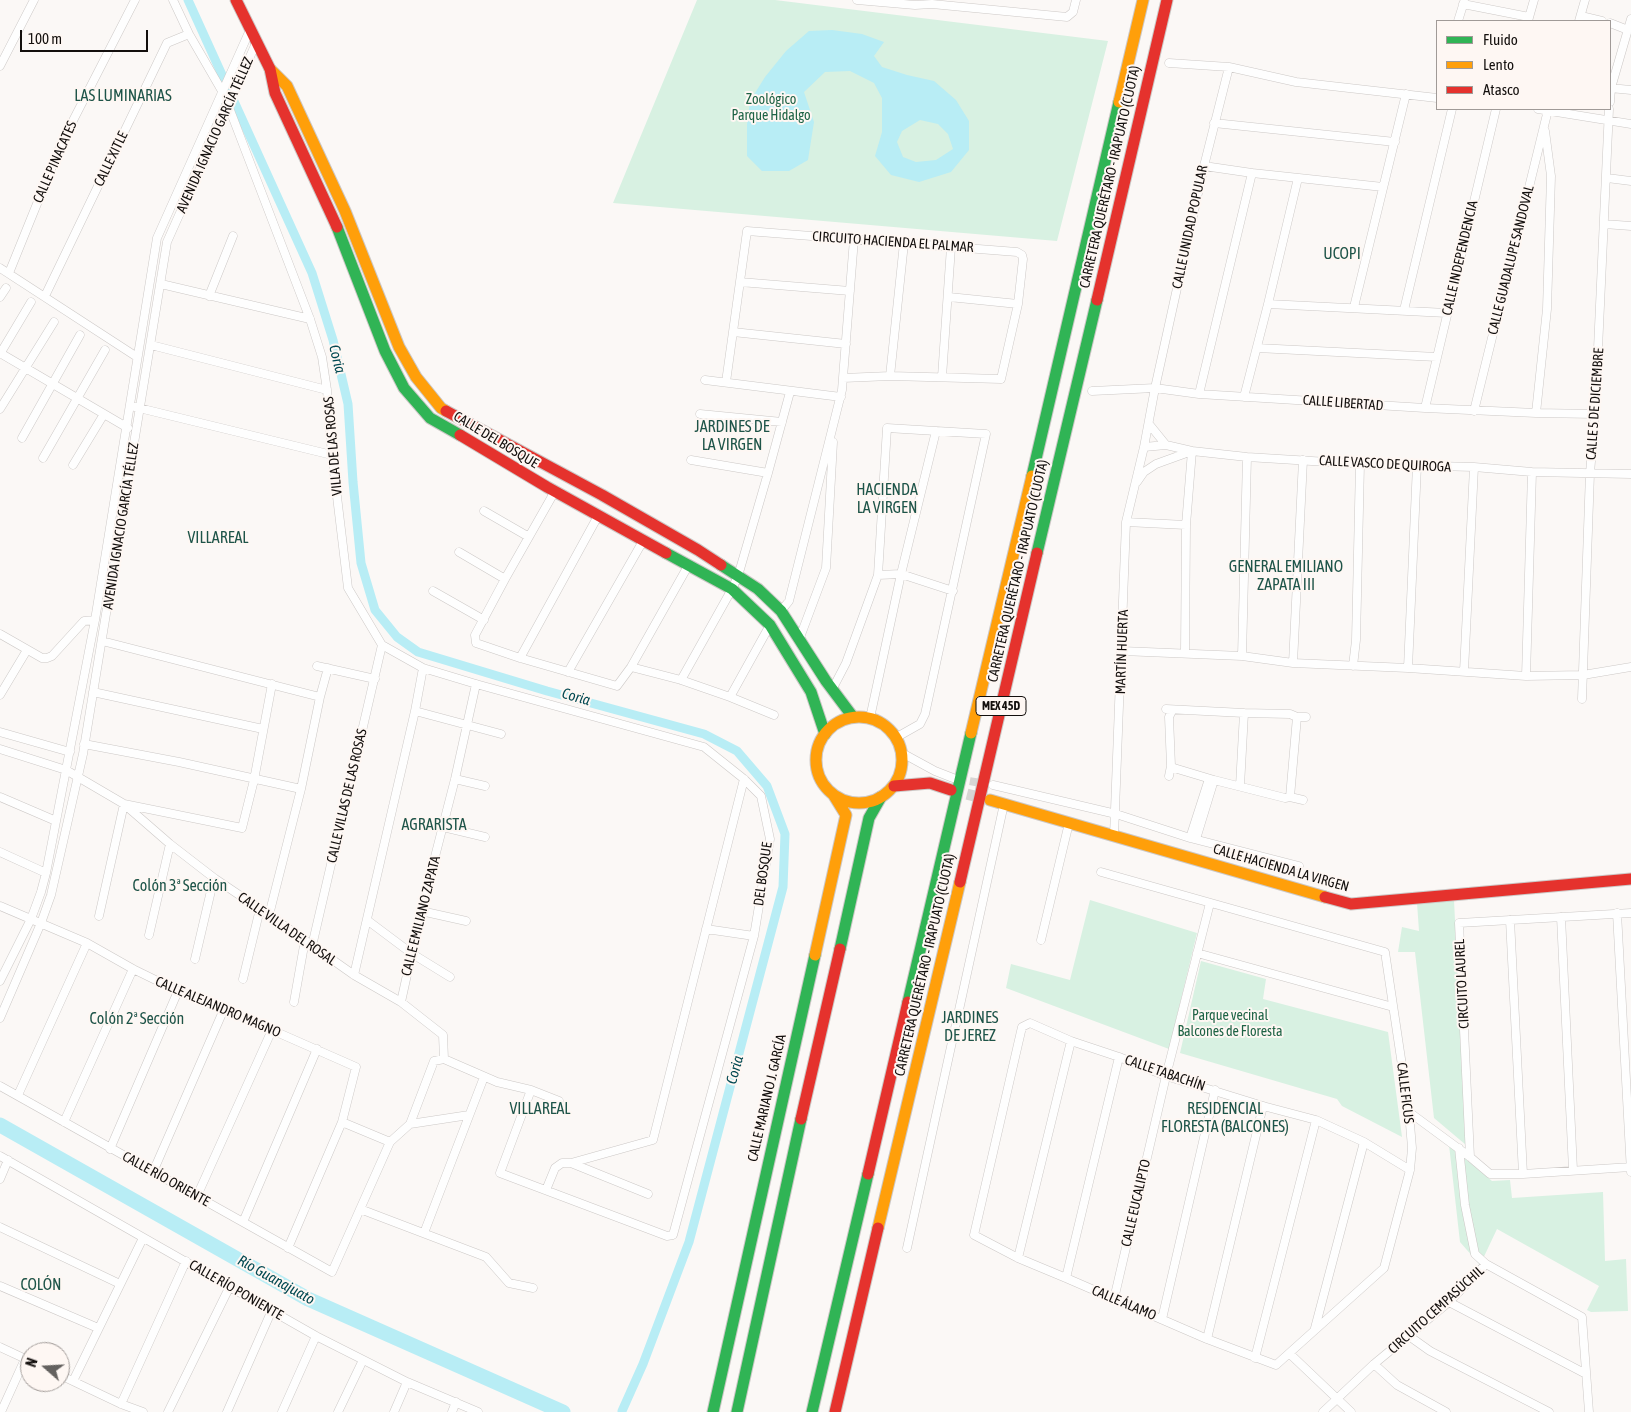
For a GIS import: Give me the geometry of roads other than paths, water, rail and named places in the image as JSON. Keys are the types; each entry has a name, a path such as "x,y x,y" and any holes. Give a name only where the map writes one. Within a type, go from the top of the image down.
{"main road":[{"name":"CALLE DEL BOSQUE","path":"236,0 270,69 275,93 332,215 385,351 404,388 430,418 598,516 732,589 770,625 811,692 825,734"},
{"name":"CARRETERA QUERÉTARO - IRAPUATO (CUOTA)","path":"812,1412 1143,0"},
{"name":"CARRETERA QUERÉTARO - IRAPUATO (CUOTA)","path":"836,1412 1168,0"},
{"name":"CALLE DEL BOSQUE","path":"270,69 287,86 341,202 399,347 416,377 441,408 602,495 698,550 758,589 781,612 826,681 853,717"},
{"path":"853,717 870,718 885,725 896,737 902,753 901,770 894,786 881,797 865,803 848,802 833,794 822,782 816,766 818,749 825,734 837,722 853,717"},
{"path":"894,786 930,783 951,790"},
{"name":"CALLE MARIANO J. GARCÍA","path":"713,1412 846,815 833,794"},
{"path":"737,1412 869,818 881,797"},
{"name":"CALLE HACIENDA LA VIRGEN","path":"990,800 1351,904 1631,880"}],"street":[{"path":"0,66 34,0"},
{"name":"CALLE PINACATES","path":"9,273 62,142 135,0"},
{"name":"VILLA DE LAS ROSAS","path":"173,0 189,34 230,101 310,319 322,357 327,390 332,455 348,588 382,645"},
{"path":"857,0 915,5 932,4 1067,17 1073,12 1076,0"},
{"path":"1458,20 1464,2 1529,19 1534,0"},
{"path":"1585,0 1580,18 1595,20"},
{"path":"1611,85 1631,19"},
{"path":"1611,24 1628,33"},
{"name":"AVENIDA IGNACIO GARCÍA TÉLLEZ","path":"0,981 3,967 31,919 42,892 94,620 157,238 250,30"},
{"name":"CALLE XITLE","path":"45,296 167,43 189,34"},
{"name":"AVENIDA IGNACIO GARCÍA TÉLLEZ","path":"0,1018 51,895 78,776 123,516 167,242 257,41"},
{"path":"1170,63 1228,67 1296,82 1436,98"},
{"name":"CALLE UNIDAD POPULAR","path":"1134,486 1204,166 1228,67"},
{"path":"1611,88 1631,90"},
{"path":"1354,307 1406,94"},
{"path":"1404,310 1452,110"},
{"name":"CALLE INDEPENDENCIA","path":"1425,408 1496,110"},
{"path":"1548,110 1631,124"},
{"name":"CALLE GUADALUPE SANDOVAL","path":"1474,410 1548,110"},
{"name":"CALLE 5 DE DICIEMBRE","path":"1582,700 1590,473 1595,414 1609,110"},
{"path":"1214,123 1395,142"},
{"path":"1536,413 1547,309 1550,176 1544,126"},
{"path":"1204,166 1383,187"},
{"path":"1199,394 1252,173"},
{"path":"1244,397 1258,348 1298,178"},
{"path":"1607,178 1631,181"},
{"path":"1604,224 1631,226"},
{"name":"CIRCUITO HACIENDA EL PALMAR","path":"726,382 747,231 1017,252 1022,255 1018,304 1001,379 890,376 843,378"},
{"path":"209,296 233,236"},
{"path":"781,612 789,601 841,397 854,239"},
{"path":"890,376 904,243"},
{"path":"942,377 951,247"},
{"path":"0,268 138,357"},
{"path":"740,282 850,291"},
{"path":"161,284 310,319"},
{"path":"0,297 6,288"},
{"path":"949,297 1018,304"},
{"path":"31,302 0,354 136,432"},
{"path":"1268,304 1447,313"},
{"path":"0,409 54,322"},
{"path":"733,332 846,344"},
{"path":"22,438 80,335"},
{"path":"151,344 327,390"},
{"path":"1258,348 1437,357"},
{"path":"43,458 105,350"},
{"path":"705,380 841,397"},
{"name":"CALLE LIBERTAD","path":"1092,391 1155,388 1199,394 1425,408 1595,414"},
{"path":"681,680 738,576 790,392"},
{"path":"129,405 332,455"},
{"path":"73,465 104,414"},
{"path":"700,414 782,422"},
{"path":"1148,424 1166,446"},
{"path":"799,640 826,568 834,425"},
{"path":"833,688 846,663 878,575 887,428 986,434 925,714 920,724 896,737"},
{"path":"870,718 901,574 936,430"},
{"path":"1144,447 1166,446 1192,451 1186,525 1185,652"},
{"name":"CALLE VASCO DE QUIROGA","path":"1144,472 1156,464 1192,451 1247,457 1360,464 1532,472 1631,474"},
{"path":"1242,656 1247,457"},
{"path":"691,460 768,473"},
{"path":"1293,663 1303,460"},
{"path":"1354,666 1360,464"},
{"path":"1408,668 1417,466"},
{"path":"1464,671 1474,468"},
{"name":"MARTÍN HUERTA","path":"1114,836 1126,522 1134,486 1144,472"},
{"path":"1526,676 1532,472"},
{"path":"554,491 475,635 476,643 520,658 618,686 688,566"},
{"path":"484,511 529,537"},
{"path":"112,514 123,516"},
{"path":"520,658 598,516"},
{"path":"1126,522 1186,525"},
{"path":"568,672 643,541"},
{"path":"459,552 505,579"},
{"path":"878,575 901,574 953,591"},
{"path":"433,591 484,620"},
{"path":"0,634 42,658 47,658 52,656 84,621 94,620"},
{"path":"730,697 770,625"},
{"path":"102,641 320,697"},
{"name":"DEL BOSQUE","path":"382,645 423,668 704,747 744,779 761,796 770,839 754,936 673,1234 667,1236 546,1190"},
{"name":"CALLE VILLAS DE LAS ROSAS","path":"312,946 382,645"},
{"path":"0,694 27,650"},
{"path":"1122,651 1185,652 1242,656 1293,663 1464,671 1526,676 1584,674 1631,667"},
{"path":"317,666 375,679"},
{"path":"630,667 681,680 774,715"},
{"path":"269,914 301,789 328,668"},
{"path":"354,975 415,711 423,668"},
{"path":"99,916 124,804 242,828 254,780 272,684"},
{"name":"CALLE EMILIANO ZAPATA","path":"401,1002 421,911 468,726 476,684"},
{"path":"93,692 263,729"},
{"path":"1169,776 1171,766 1169,710 1290,714 1297,717 1306,717"},
{"path":"415,711 501,734"},
{"path":"1240,786 1244,713"},
{"path":"1290,797 1297,717"},
{"path":"0,732 70,752"},
{"path":"84,744 179,762 301,789"},
{"name":"CALLE VILLA DEL ROSAL","path":"0,749 66,770 124,804 170,844 214,878 269,914 354,975 401,1002 443,1035 444,1059"},
{"path":"902,753 935,771 953,778"},
{"path":"1171,766 1285,798 1290,797 1303,800"},
{"path":"531,1090 500,1173 546,1190 555,1168 562,1163 571,1163 652,1140 744,779"},
{"path":"1193,839 1212,779"},
{"path":"455,780 485,786"},
{"path":"993,785 1116,814 1193,839 1299,866"},
{"path":"0,797 56,821"},
{"path":"907,1248 1004,804"},
{"path":"1041,940 1069,823"},
{"path":"443,827 485,837"},
{"path":"149,935 170,844"},
{"path":"0,852 46,873"},
{"path":"1101,872 1210,903"},
{"path":"195,959 214,878"},
{"name":"CALLE EUCALIPTO","path":"1114,1299 1166,1076 1210,903"},
{"name":"CALLE FICUS","path":"1210,903 1385,952 1409,1112 1412,1148 1410,1170 1384,1268 1276,1366"},
{"name":"CALLE ALEJANDRO MAGNO","path":"0,906 88,943 133,969 178,991 224,1009 356,1067 342,1122 288,1248"},
{"path":"243,979 260,909"},
{"path":"421,911 466,921"},
{"name":"CIRCUITO LAUREL","path":"1470,1157 1459,923 1631,912"},
{"path":"1617,913 1631,1172"},
{"path":"1561,917 1574,1170"},
{"path":"367,920 411,953 450,977"},
{"path":"1510,920 1523,1174"},
{"path":"706,929 754,936"},
{"path":"294,1002 305,940"},
{"path":"18,1095 88,943"},
{"path":"1197,953 1394,1007"},
{"path":"64,1122 133,969"},
{"path":"110,1149 178,991"},
{"path":"153,1172 224,1009"},
{"name":"CALLE TABACHÍN","path":"974,1235 1022,1027 1030,1023 1071,1041 1119,1057 1166,1076 1316,1120 1364,1142 1410,1170"},
{"path":"197,1196 272,1030"},
{"path":"1018,1258 1071,1041"},
{"path":"243,1222 317,1049"},
{"path":"1066,1278 1119,1057"},
{"path":"533,1288 509,1283 486,1257 360,1209 390,1142 410,1124 434,1061 444,1059 497,1082 531,1090 559,1100"},
{"path":"424,1233 484,1077"},
{"name":"CALLE RÍO ORIENTE","path":"0,1086 332,1272 360,1209"},
{"path":"1162,1319 1215,1090"},
{"path":"1207,1339 1263,1106"},
{"path":"1409,1112 1459,1148 1490,1174 1523,1174 1631,1167"},
{"path":"410,1124 469,1115"},
{"path":"1255,1358 1316,1120"},
{"path":"342,1122 390,1142"},
{"path":"1315,1329 1364,1142"},
{"path":"1459,1148 1465,1205 1475,1254 1486,1264"},
{"name":"CALLE RÍO PONIENTE","path":"0,1156 316,1336 407,1382 478,1412"},
{"path":"0,1179 8,1160"},
{"path":"571,1163 648,1194"},
{"path":"0,1227 120,1284"},
{"name":"CALLE ÁLAMO","path":"974,1235 1018,1258 1207,1339 1276,1366"},
{"path":"73,1381 143,1238"},
{"path":"121,1404 186,1261"},
{"name":"CIRCUITO CEMPASÚCHIL","path":"1323,1412 1374,1364 1450,1302 1486,1264 1582,1317 1589,1412"},
{"path":"0,1286 98,1328"},
{"path":"168,1412 230,1286"},
{"path":"1450,1302 1586,1374"},
{"path":"227,1412 272,1310"},
{"path":"282,1412 316,1336"},
{"path":"1409,1336 1430,1351 1549,1412"},
{"path":"0,1347 20,1357"},
{"path":"1290,1354 1351,1412"},
{"path":"338,1412 363,1360"},
{"path":"1374,1364 1397,1385 1446,1412"},
{"path":"1,1412 20,1374"},
{"path":"70,1380 121,1404 143,1412"},
{"path":"394,1412 407,1382"},
{"path":"452,1412 456,1402"}],"water":[{"path":"832,30 862,34 884,42 874,56 882,67 934,81 956,100 969,121 969,150 951,172 919,182 891,175 875,156 882,132 882,98 874,83 850,71 825,72 804,92 814,122 808,160 789,171 762,171 747,156 747,124 750,101 765,77 786,51 809,31","holes":["920,120 938,124 948,134 953,149 936,160 916,162 903,157 897,142 902,131"]}],"waterway":[{"name":"Coria","path":"188,0 312,273 333,340 348,404 361,563 375,610 397,637 418,652 547,691 704,734 737,751 767,786 785,834 783,887 689,1242 643,1364 622,1411"},
{"name":"Río Guanajuato","path":"0,1125 308,1299 563,1412"}],"tunnel":[{"path":"958,779 986,784"},
{"path":"951,790 986,799"}],"district":[{"name":"LAS LUMINARIAS","path":"123,96"},
{"name":"UCOPI","path":"1342,254"},
{"name":"JARDINES DE LA VIRGEN","path":"732,436"},
{"name":"HACIENDA LA VIRGEN","path":"887,499"},
{"name":"VILLAREAL","path":"218,538"},
{"name":"GENERAL EMILIANO ZAPATA III","path":"1286,576"},
{"name":"AGRARISTA","path":"434,825"},
{"name":"Colón 3ª Sección","path":"180,886"},
{"name":"Colón 2ª Sección","path":"137,1019"},
{"name":"JARDINES DE JEREZ","path":"970,1027"},
{"name":"VILLAREAL","path":"540,1109"},
{"name":"RESIDENCIAL FLORESTA (BALCONES)","path":"1225,1118"},
{"name":"COLÓN","path":"41,1285"}],"park label":[{"name":"Zoológico Parque Hidalgo","path":"771,108"},
{"name":"Parque vecinal Balcones de Floresta","path":"1230,1024"}]}
